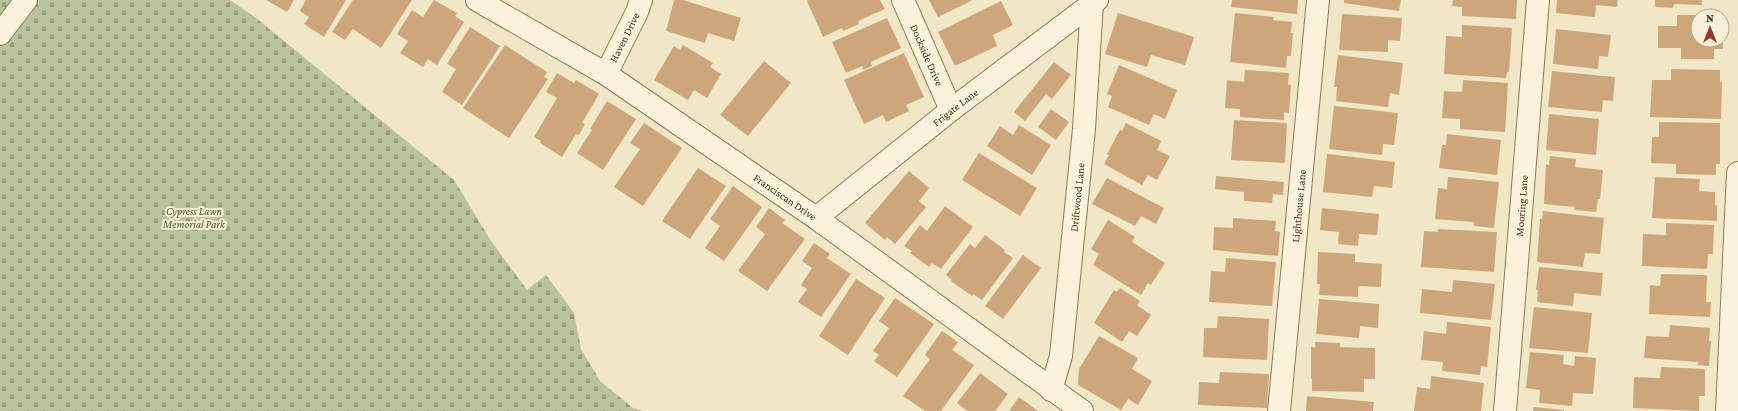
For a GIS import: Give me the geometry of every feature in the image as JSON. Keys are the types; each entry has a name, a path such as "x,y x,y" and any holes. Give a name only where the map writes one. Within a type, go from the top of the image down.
{"street":[{"path":"0,34 26,0"},
{"name":"Franciscan Drive","path":"477,0 606,74 816,218 1051,390 1082,411"},
{"name":"Haven Drive","path":"606,74 637,12 641,0"},
{"name":"Dockside Drive","path":"904,0 951,110"},
{"name":"Lighthouse Lane","path":"1279,411 1318,0"},
{"name":"Mooring Lane","path":"1505,411 1538,0"},
{"name":"Frigate Lane","path":"816,218 951,110 1094,2"},
{"name":"Driftwood Lane","path":"1051,390 1061,356 1084,129 1094,2"},
{"path":"1727,411 1738,172"}],"green space":[{"name":"Cypress Lawn Memorial Park","path":"0,0 230,0 256,18 454,180 491,241 527,290 546,275 574,313 581,349 600,381 633,408 643,411 0,411"}],"building":[{"path":"266,0 294,0 287,12"},
{"path":"306,0 346,0 324,37 304,24 309,17 300,11"},
{"path":"353,0 412,0 381,48 353,29 345,40 332,32"},
{"path":"434,0 457,13 455,16 464,22 437,65 428,59 423,67 400,53 408,41 397,34 412,10 423,17"},
{"path":"674,0 683,0 741,18 734,41 708,33 705,43 666,31"},
{"path":"880,0 885,9 858,21 859,24 843,31 842,28 823,37 807,1"},
{"path":"929,0 973,0 938,17"},
{"path":"1232,0 1298,0 1297,14 1231,7"},
{"path":"1344,0 1401,0 1399,11 1344,3"},
{"path":"1453,0 1517,0 1516,19 1462,16 1462,7 1452,6"},
{"path":"1557,0 1618,0 1617,7 1596,5 1595,17 1556,13"},
{"path":"1655,0 1702,0 1702,5 1674,4 1673,8 1655,7"},
{"path":"1001,1 1013,25 993,35 997,46 955,66 938,32"},
{"path":"1118,13 1194,37 1185,65 1151,55 1147,67 1105,54"},
{"path":"1235,13 1274,17 1273,20 1292,22 1291,33 1293,33 1291,56 1287,56 1286,68 1230,62"},
{"path":"1342,14 1402,18 1400,41 1388,40 1388,52 1339,50"},
{"path":"1677,15 1690,15 1690,48 1723,49 1714,49 1714,59 1681,59 1681,48 1658,48 1658,26 1677,26"},
{"path":"887,18 901,48 871,62 872,66 863,70 862,66 846,73 832,42"},
{"path":"1462,25 1512,28 1509,72 1507,72 1506,78 1444,74 1446,36 1462,37"},
{"path":"470,27 500,46 462,105 442,92 456,69 447,64"},
{"path":"1556,29 1611,35 1608,57 1599,56 1598,69 1553,64"},
{"path":"505,45 547,72 544,77 548,79 509,138 463,108"},
{"path":"683,45 713,63 710,67 721,74 707,98 694,90 688,100 654,80 674,46 680,50"},
{"path":"904,53 924,97 906,105 909,111 886,122 883,115 864,124 844,80"},
{"path":"1338,55 1403,63 1399,95 1390,93 1388,107 1336,101 1337,87 1334,87"},
{"path":"764,61 791,83 748,136 720,115"},
{"path":"1054,62 1071,75 1052,99 1046,94 1025,121 1014,112"},
{"path":"1119,65 1177,90 1165,119 1154,114 1149,125 1108,107 1112,96 1107,94"},
{"path":"1671,69 1720,70 1720,82 1722,82 1721,119 1650,117 1652,80 1671,80"},
{"path":"1245,70 1289,73 1288,85 1291,85 1289,113 1284,112 1284,120 1240,117 1240,109 1225,108 1227,80 1244,82"},
{"path":"1552,71 1615,77 1613,101 1603,100 1602,112 1548,107"},
{"path":"557,73 574,83 576,80 599,94 582,123 585,124 579,135 576,134 562,157 540,143 541,141 534,137 557,98 546,92"},
{"path":"1463,80 1508,83 1505,132 1460,129 1460,119 1442,118 1444,91 1462,92"},
{"path":"607,101 636,119 603,170 577,153 592,130 590,129"},
{"path":"1334,106 1398,113 1394,145 1383,144 1382,155 1329,149"},
{"path":"1051,109 1069,122 1056,140 1038,127"},
{"path":"1549,114 1599,119 1596,155 1546,150"},
{"path":"1234,120 1287,123 1285,163 1231,160"},
{"path":"1659,122 1720,123 1720,164 1716,164 1716,175 1676,174 1676,164 1651,163 1652,137 1659,137"},
{"path":"644,123 682,148 643,206 614,187 640,149 630,143"},
{"path":"1126,123 1161,141 1157,150 1170,156 1157,180 1148,175 1142,185 1104,164 1109,155 1107,154 1120,130 1122,131"},
{"path":"1019,125 1051,145 1032,175 987,146 1000,126 1013,135"},
{"path":"1447,134 1501,140 1497,175 1439,168 1442,145 1446,145"},
{"path":"979,153 1037,188 1020,216 962,180"},
{"path":"1327,154 1395,162 1392,188 1374,186 1372,197 1323,192"},
{"path":"1550,156 1576,159 1575,167 1603,170 1600,199 1598,199 1596,212 1574,210 1575,207 1544,204 1546,164 1549,165"},
{"path":"698,168 726,186 690,239 662,221"},
{"path":"909,171 929,188 919,201 926,207 895,244 887,237 885,240 865,223"},
{"path":"1216,176 1284,182 1283,195 1273,194 1272,203 1244,201 1244,192 1215,189"},
{"path":"1448,177 1499,182 1494,228 1474,226 1474,222 1435,219 1438,188 1447,189"},
{"path":"1655,177 1700,179 1699,191 1715,192 1717,221 1652,218"},
{"path":"1107,178 1164,208 1156,224 1141,216 1135,226 1092,204"},
{"path":"733,186 762,207 724,261 705,248 720,226 710,219"},
{"path":"945,206 973,227 941,269 932,263 929,267 910,253 912,251 904,246 920,225 927,231"},
{"path":"769,208 785,220 782,223 805,239 767,291 738,271 765,234 756,227"},
{"path":"1322,208 1379,214 1377,235 1359,234 1358,246 1338,244 1339,232 1320,230"},
{"path":"1543,211 1604,218 1600,254 1585,253 1583,267 1537,262 1540,219 1542,219"},
{"path":"1233,218 1276,221 1275,231 1280,232 1278,256 1213,250 1214,227 1233,228"},
{"path":"1108,220 1135,237 1132,242 1165,263 1151,285 1148,283 1141,295 1093,265 1099,254 1091,249"},
{"path":"1666,223 1714,225 1713,254 1708,254 1707,269 1642,266 1643,234 1666,235"},
{"path":"1438,229 1497,232 1494,272 1421,267 1424,231 1438,232"},
{"path":"985,235 1013,258 982,300 973,294 972,296 951,281 952,280 946,275 970,244 975,248"},
{"path":"814,243 830,254 827,258 851,274 821,317 798,302 807,289 801,285 812,268 802,261"},
{"path":"1318,252 1355,254 1355,262 1382,264 1381,287 1358,286 1358,297 1319,295 1320,284 1317,284"},
{"path":"1023,255 1041,268 1003,319 985,306"},
{"path":"1226,258 1276,262 1272,306 1209,302 1211,271 1225,272"},
{"path":"1539,267 1603,273 1601,296 1574,293 1573,306 1537,302 1538,290 1536,290"},
{"path":"1661,274 1707,275 1706,302 1711,302 1710,317 1649,314 1650,285 1660,286"},
{"path":"856,279 885,298 848,355 819,336"},
{"path":"1453,280 1495,284 1491,320 1420,313 1422,289 1452,292"},
{"path":"1120,288 1140,301 1137,305 1151,315 1137,336 1129,331 1122,342 1094,323 1114,290 1117,292"},
{"path":"895,298 934,324 897,377 874,361 879,355 873,351 889,328 879,321"},
{"path":"1319,299 1379,304 1378,328 1360,326 1359,338 1316,334"},
{"path":"1534,307 1592,313 1588,353 1529,348"},
{"path":"1218,316 1269,319 1267,360 1203,357 1204,328 1217,328"},
{"path":"1447,322 1491,327 1487,367 1481,366 1480,375 1442,371 1443,362 1421,360 1424,331 1446,334"},
{"path":"1670,325 1710,328 1709,341 1711,341 1709,366 1698,365 1698,362 1644,358 1646,336 1669,337"},
{"path":"942,331 958,342 952,350 974,365 941,411 925,411 903,396 930,359 925,355"},
{"path":"1099,336 1138,358 1132,369 1152,381 1138,405 1128,399 1121,410 1078,385 1079,369"},
{"path":"1315,342 1340,343 1340,347 1375,348 1375,379 1364,379 1364,392 1312,391 1311,347 1315,347"},
{"path":"1530,352 1564,355 1563,364 1574,366 1575,356 1596,358 1593,394 1573,393 1572,406 1539,403 1540,390 1526,388"},
{"path":"1661,367 1705,369 1705,396 1699,396 1699,411 1633,408 1634,377 1660,378"},
{"path":"1220,372 1269,374 1267,408 1198,405 1199,382 1219,383"},
{"path":"980,373 1008,394 995,411 967,411 957,403"},
{"path":"1431,376 1484,383 1481,411 1414,411 1417,387 1430,389"},
{"path":"1307,396 1374,402 1373,411 1306,411"},
{"path":"1019,397 1038,411 1009,411"},
{"path":"1534,407 1564,410 1564,411 1533,411"}]}
